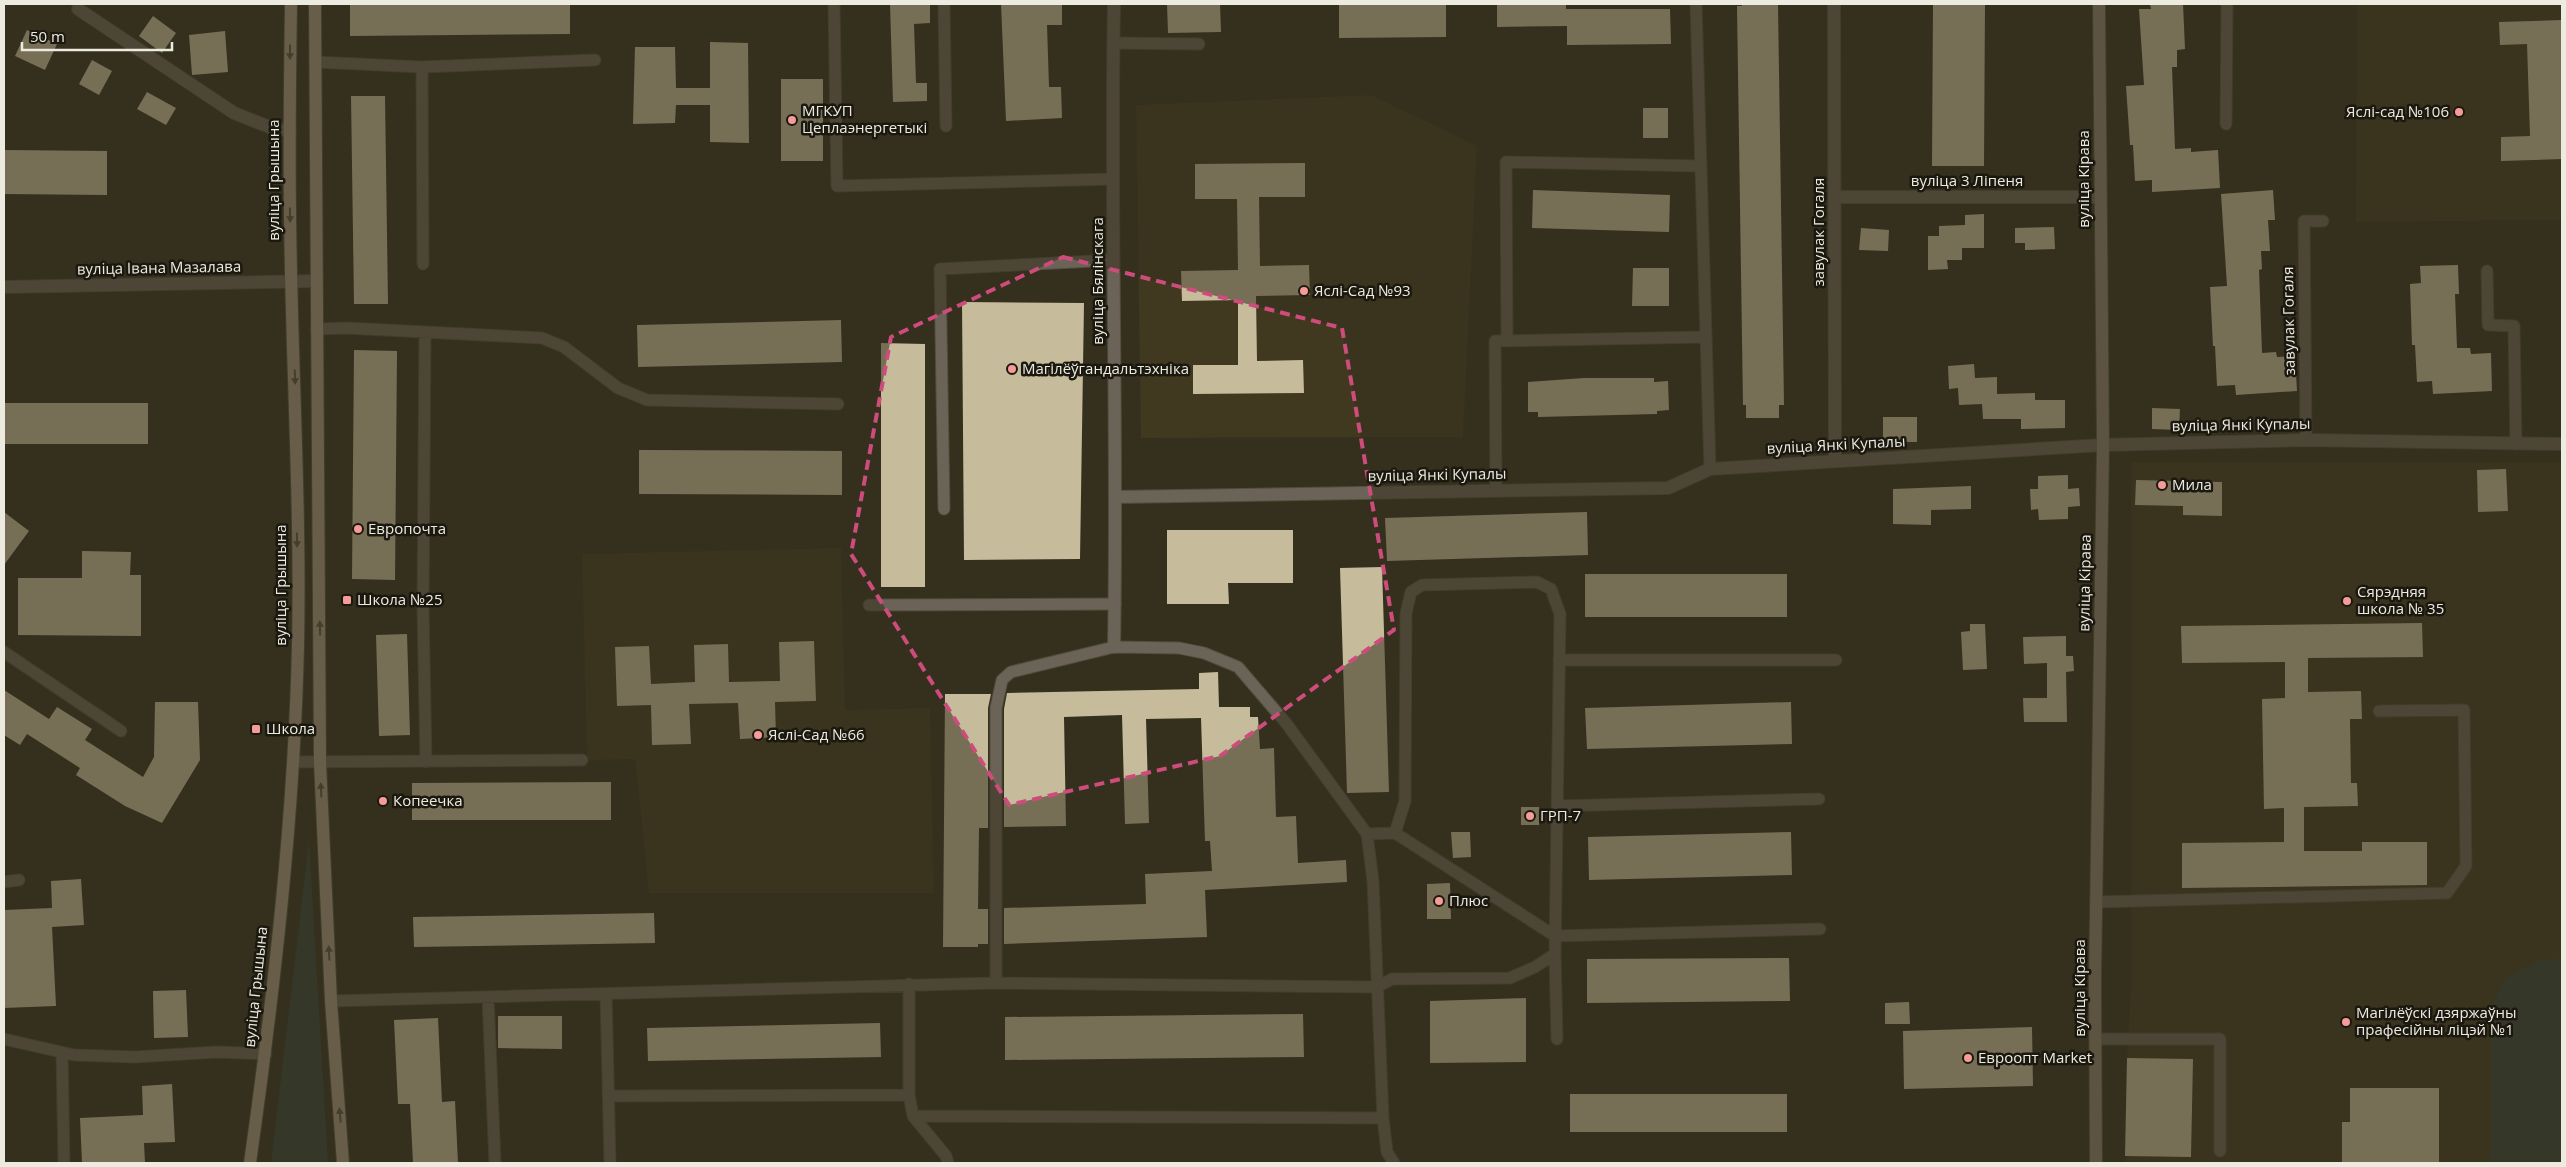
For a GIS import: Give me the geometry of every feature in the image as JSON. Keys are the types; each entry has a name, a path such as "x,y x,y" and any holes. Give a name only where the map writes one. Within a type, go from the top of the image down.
{"main road":[{"name":"вуліца Грышына","path":"250,1163 266,1054 290,822 298,636 290,131 291,4"},
{"path":"315,4 320,762 331,1001 343,1163"}],"street":[{"name":"вуліца Бялінскага","path":"1114,4 1113,260 1116,497 1114,647"},
{"name":"завулак Гогаля","path":"1834,4 1835,461"},
{"name":"вуліца Кірава","path":"2096,1163 2095,1039 2103,444 2099,4"},
{"path":"78,9 234,113 272,128 290,131"},
{"name":"вуліца 3 Ліпеня","path":"1835,197 2100,197"},
{"name":"вуліца Iвана Мазалава","path":"4,287 316,282"},
{"name":"вуліца Янкі Купалы","path":"1116,497 1668,488 1710,469 2103,444 2306,440 2562,444"}],"lane":[{"path":"834,4 837,186 1113,179"},
{"path":"944,4 946,126"},
{"path":"1696,4 1710,469"},
{"path":"2226,124 2227,4"},
{"path":"1113,43 1199,44"},
{"path":"315,62 422,67 595,60"},
{"path":"422,67 423,264"},
{"path":"1507,340 1506,162 1700,166"},
{"name":"завулак Гогаля","path":"2306,440 2304,221 2323,221"},
{"path":"944,509 940,269 1113,260"},
{"path":"2486,272 2488,325 2514,326 2516,444"},
{"path":"316,329 346,328 542,338 564,347 618,388 647,400 838,404"},
{"path":"425,332 423,618 426,762"},
{"path":"1496,490 1495,341 1705,337"},
{"path":"1395,833 1405,801 1406,613 1411,592 1422,585 1537,582 1551,589 1560,614 1555,936 1557,1040"},
{"path":"869,605 1115,604"},
{"path":"996,983 996,708 1002,680 1011,672 1114,647 1179,648 1204,653 1238,667 1286,723 1368,834 1373,881 1383,1118 1387,1152 1394,1163"},
{"path":"4,652 121,731"},
{"path":"1559,660 1836,660"},
{"path":"2097,902 2447,893 2466,866 2464,710 2379,710"},
{"path":"293,762 582,760"},
{"path":"1558,806 1819,799"},
{"path":"1368,834 1395,833 1555,936 1820,929"},
{"path":"4,882 19,880"},
{"path":"331,1001 488,998 909,984 996,983 1377,987 1392,979 1510,978 1555,954"},
{"path":"909,984 909,1095 913,1116 946,1156 948,1163"},
{"path":"606,994 610,1163"},
{"path":"488,998 495,1163"},
{"path":"4,1039 74,1055 135,1057 216,1052 266,1054"},
{"path":"2095,1039 2220,1039 2220,1151"},
{"path":"62,1053 64,1163"},
{"path":"608,1096 909,1095"},
{"path":"913,1116 1383,1118"}],"highlighted area":[{"path":"1063,257 1342,328 1394,630 1220,756 1009,805 851,554 891,337"}],"shaded area":[{"name":"Яслі-сад №106","path":"2357,4 2562,4 2562,220 2356,222"},
{"name":"Яслі-Сад №93","path":"1371,95 1477,146 1463,437 1141,438 1136,105"},
{"name":"Сярэдняя школа № 35","path":"2131,462 2562,462 2562,1163 2126,1163 2127,1058 2131,985"},
{"name":"Яслі-Сад №66","path":"841,548 845,710 930,708 934,893 649,893 635,759 587,760 582,554"}],"green space":[{"path":"309,842 328,1163 271,1163"},
{"path":"2562,959 2562,1163 2490,1163 2490,1012 2505,978 2541,960"}],"building":[{"path":"350,4 570,4 570,34 350,36"},
{"path":"890,4 930,4 930,23 914,24 916,83 927,83 927,101 893,102"},
{"path":"1001,4 1062,4 1062,25 1047,25 1049,87 1061,87 1062,118 1006,121"},
{"path":"1167,4 1220,4 1221,32 1168,33"},
{"path":"1339,4 1446,4 1446,37 1339,38"},
{"path":"1497,4 1566,4 1566,9 1670,9 1671,44 1567,45 1567,26 1497,27"},
{"path":"1742,4 1778,5 1784,405 1779,405 1779,418 1746,418 1746,405 1743,405 1737,6 1742,6"},
{"path":"1933,4 1985,4 1984,166 1932,166"},
{"path":"2150,4 2183,4 2185,49 2177,50 2177,67 2172,67 2175,149 2191,148 2191,152 2218,150 2220,188 2152,192 2152,180 2135,181 2133,145 2130,145 2126,86 2144,85 2139,9 2151,9"},
{"path":"153,16 176,33 162,53 139,36"},
{"path":"2562,20 2562,159 2501,161 2501,137 2530,136 2527,44 2500,45 2499,22"},
{"path":"27,30 57,44 45,70 15,56"},
{"path":"225,31 228,72 192,75 189,35"},
{"path":"710,42 748,43 749,143 710,142 710,105 676,105 675,123 633,124 635,47 675,47 676,88 710,88"},
{"path":"92,60 112,71 99,95 79,84"},
{"path":"781,79 823,79 823,161 781,161"},
{"path":"147,92 176,108 166,125 137,109"},
{"path":"351,96 385,96 388,304 354,304"},
{"path":"1643,108 1668,108 1668,138 1643,138"},
{"path":"4,150 107,151 107,195 4,194"},
{"path":"1305,163 1305,197 1259,197 1260,266 1309,265 1310,295 1256,296 1257,361 1303,360 1304,393 1193,394 1193,365 1238,365 1238,300 1182,301 1181,271 1238,270 1237,199 1195,199 1195,164"},
{"path":"1533,190 1670,195 1669,232 1532,228"},
{"path":"2273,190 2275,220 2268,220 2270,251 2261,251 2262,269 2259,270 2262,353 2276,352 2277,357 2295,356 2297,391 2236,395 2235,385 2217,386 2215,346 2213,346 2210,287 2227,286 2221,194"},
{"path":"1984,214 1984,248 1962,248 1962,260 1947,260 1948,269 1928,270 1928,236 1939,236 1939,226 1965,225 1965,215"},
{"path":"2054,227 2055,249 2025,250 2025,243 2015,243 2015,228"},
{"path":"1861,228 1889,230 1888,251 1859,250"},
{"path":"2458,265 2459,294 2455,294 2457,348 2470,348 2471,354 2491,353 2492,391 2433,394 2432,381 2417,382 2415,345 2412,345 2410,284 2421,283 2420,266"},
{"path":"1633,268 1669,268 1669,306 1632,306"},
{"path":"962,302 1084,303 1080,559 964,560"},
{"path":"841,320 842,362 638,367 637,325"},
{"path":"881,343 925,344 925,587 881,587"},
{"path":"354,350 397,351 395,580 352,579"},
{"path":"1974,364 1975,378 1997,377 1997,394 2035,393 2035,400 2065,400 2065,428 2021,429 2021,419 1983,419 1982,404 1959,405 1958,388 1949,389 1948,366"},
{"path":"1584,378 1654,378 1654,382 1668,381 1669,410 1657,411 1657,414 1538,417 1538,412 1528,412 1528,382"},
{"path":"4,403 148,403 148,444 4,444"},
{"path":"2152,408 2180,409 2179,430 2152,429"},
{"path":"1883,417 1917,417 1917,442 1883,442"},
{"path":"639,450 842,451 842,495 639,494"},
{"path":"2506,469 2508,511 2478,512 2477,470"},
{"path":"2068,475 2068,489 2079,488 2080,506 2068,507 2068,519 2039,520 2038,509 2031,510 2030,489 2038,489 2038,476"},
{"path":"2136,480 2222,482 2222,516 2183,515 2183,506 2135,505"},
{"path":"1971,486 1971,509 1931,510 1931,525 1893,524 1893,489"},
{"path":"4,512 29,531 4,565"},
{"path":"1587,512 1588,555 1387,561 1385,518"},
{"path":"1167,530 1293,530 1293,583 1228,583 1229,604 1167,604"},
{"path":"82,551 131,552 130,575 141,575 141,636 18,635 18,578 82,578"},
{"path":"1382,567 1389,792 1347,793 1340,568"},
{"path":"1585,574 1787,574 1787,617 1585,617"},
{"path":"2422,623 2423,657 2308,658 2308,692 2361,691 2362,719 2350,719 2351,783 2357,783 2358,806 2304,807 2304,851 2362,851 2362,842 2427,842 2427,885 2182,888 2182,843 2284,842 2284,808 2264,809 2262,699 2285,698 2285,662 2182,663 2181,626"},
{"path":"1970,624 1985,624 1987,669 1963,670 1961,632 1970,631"},
{"path":"407,634 410,735 379,736 376,635"},
{"path":"2066,636 2066,656 2073,656 2074,671 2066,672 2067,722 2024,722 2023,698 2047,698 2047,663 2024,664 2023,637"},
{"path":"814,641 816,701 775,702 776,737 740,739 738,703 689,704 691,744 652,745 651,705 617,706 615,647 649,646 651,684 695,682 694,645 728,644 729,682 780,681 779,642"},
{"path":"1218,672 1219,707 1250,707 1250,717 1258,717 1260,749 1274,748 1276,817 1296,816 1298,863 1346,860 1347,882 1205,890 1207,937 1004,944 1004,908 1146,904 1145,874 1212,871 1210,841 1205,841 1201,718 1146,719 1149,823 1125,824 1122,715 1064,717 1066,826 1004,827 1004,709 1007,693 1199,689 1199,673"},
{"path":"4,690 49,719 57,707 92,729 85,740 143,777 154,757 155,702 198,702 200,760 162,823 125,806 76,775 80,768 27,734 20,745 4,735"},
{"path":"945,694 991,694 988,708 988,828 979,828 978,909 988,909 988,944 978,944 978,947 943,947"},
{"path":"1791,702 1792,744 1587,749 1585,708"},
{"path":"611,782 611,820 412,820 412,783"},
{"name":"ГРП-7","path":"1521,807 1539,807 1539,825 1521,825"},
{"path":"1451,832 1470,832 1471,857 1453,858"},
{"path":"1791,832 1792,875 1589,880 1588,837"},
{"path":"81,879 84,925 52,927 56,1006 4,1008 4,910 52,908 51,881"},
{"name":"Плюс","path":"1450,883 1451,919 1427,919 1427,884"},
{"path":"654,913 655,943 414,947 413,917"},
{"path":"1789,958 1790,1001 1587,1003 1587,959"},
{"path":"186,990 188,1037 154,1038 153,991"},
{"path":"1526,998 1526,1062 1430,1063 1430,1001"},
{"path":"1909,1002 1910,1024 1885,1024 1885,1003"},
{"path":"1303,1014 1304,1057 1005,1060 1005,1017"},
{"path":"498,1016 562,1016 562,1049 498,1048"},
{"path":"438,1018 442,1102 455,1101 458,1163 413,1163 410,1104 398,1104 394,1020"},
{"path":"880,1023 881,1057 648,1061 647,1028"},
{"name":"Евроопт Market","path":"2032,1027 2033,1086 1904,1089 1903,1031"},
{"path":"2127,1058 2193,1059 2191,1157 2125,1156"},
{"path":"172,1084 175,1142 144,1143 145,1163 82,1163 80,1118 143,1115 142,1086"},
{"path":"2350,1088 2439,1088 2439,1163 2342,1163 2342,1122 2350,1122"},
{"path":"1570,1094 1787,1094 1787,1132 1570,1132"}],"place":[{"name":"Яслі-сад №106","path":"2459,112"},
{"name":"МГКУП Цеплаэнергетыкі","path":"792,120"},
{"name":"Яслі-Сад №93","path":"1304,291"},
{"name":"Магілёўгандальтэхніка","path":"1012,369"},
{"name":"Мила","path":"2162,485"},
{"name":"Европочта","path":"358,529"},
{"name":"Школа №25","path":"347,600"},
{"name":"Сярэдняя школа № 35","path":"2347,601"},
{"name":"Школа","path":"256,729"},
{"name":"Яслі-Сад №66","path":"758,735"},
{"name":"Копеечка","path":"383,801"},
{"name":"ГРП-7","path":"1530,816"},
{"name":"Плюс","path":"1439,901"},
{"name":"Магілёўскі дзяржаўны прафесійны ліцэй №1","path":"2346,1022"},
{"name":"Евроопт Market","path":"1968,1058"}]}
